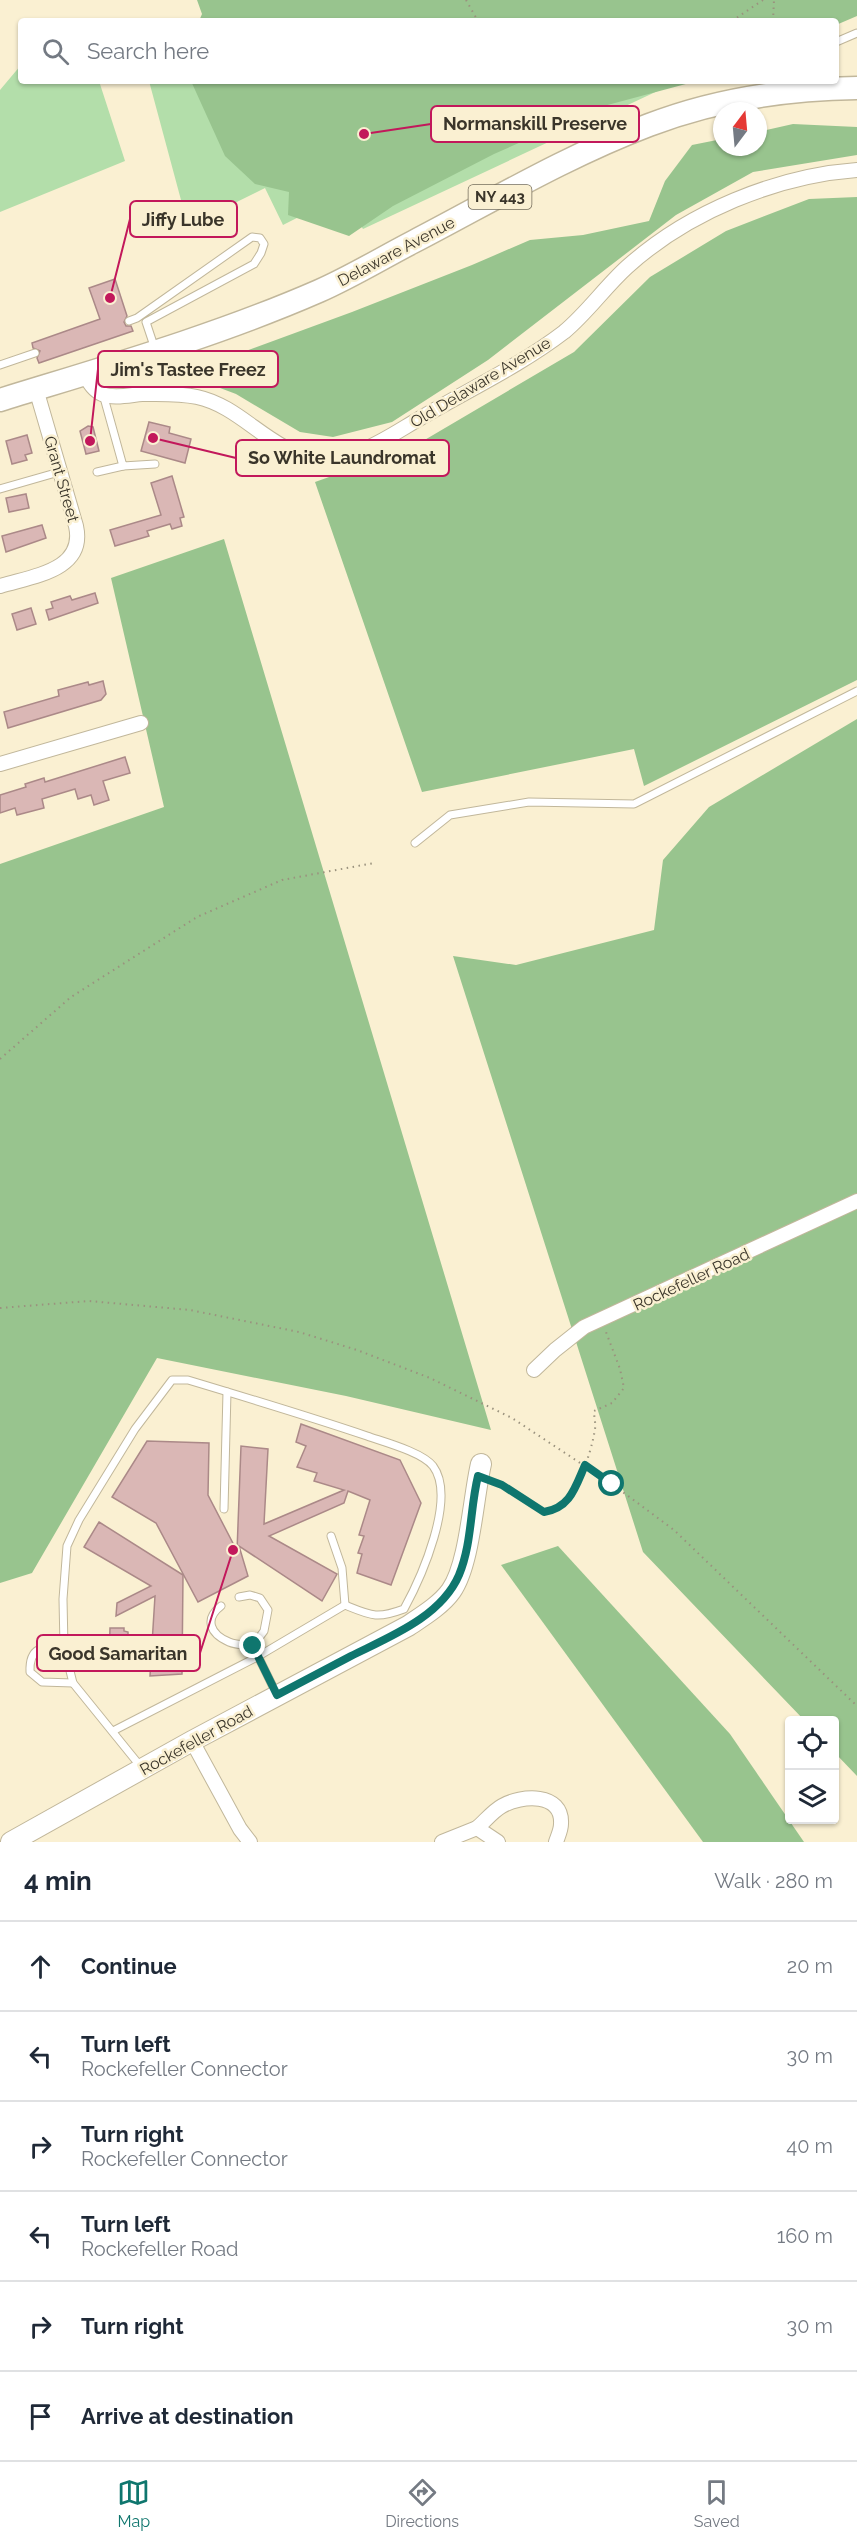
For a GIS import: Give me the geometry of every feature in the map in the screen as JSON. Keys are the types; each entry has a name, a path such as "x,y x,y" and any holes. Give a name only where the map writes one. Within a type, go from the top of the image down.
{"main road":[{"name":"Delaware Avenue","path":"0,400 156,352 321,290 527,182 629,133 686,113 761,92 857,88"}],"street":[{"name":"Old Delaware Avenue","path":"103,394 198,397 218,403 233,411 290,451 321,458 347,455 377,443 540,348 578,319 629,266 694,221 731,202 776,184 822,173 857,170"},
{"path":"84,374 93,388 103,394"},
{"name":"Grant Street","path":"0,586 63,565 75,553 78,540 36,389"},
{"path":"0,765 141,723"},
{"name":"Rockefeller Road","path":"534,1370 577,1332 857,1201"},
{"name":"Rockefeller Road","path":"11,1842 277,1695 408,1626 435,1607 451,1591 465,1556 480,1470"},
{"path":"192,1742 240,1829 250,1842"},
{"path":"442,1842 477,1828 501,1806 516,1800 532,1798 547,1800 558,1809 561,1823 556,1842"},
{"path":"477,1828 498,1842"}],"lane":[{"path":"839,41 857,33"},
{"path":"129,321 137,318 252,237 260,238 264,244 254,264 146,322 156,352"},
{"path":"0,365 35,353"},
{"path":"103,394 123,466"},
{"path":"97,472 123,466 155,464"},
{"path":"0,489 59,472"},
{"path":"415,843 450,815 529,802 634,804 857,691"},
{"path":"142,1769 73,1683 63,1647 63,1599 67,1546 79,1520 135,1429 172,1380 188,1380 298,1412 394,1446 420,1457 433,1466 441,1490 436,1528 422,1577 404,1608 384,1616 368,1614 345,1605"},
{"path":"224,1509 227,1392"},
{"path":"331,1536 342,1568 345,1605"},
{"path":"239,1596 250,1595 260,1598 268,1610 264,1631 253,1646"},
{"path":"113,1731 257,1657 345,1605"},
{"path":"221,1606 212,1613 211,1626 229,1643 253,1646"},
{"path":"63,1647 46,1646 35,1651 30,1661 30,1672 42,1682 73,1683"},
{"path":"253,1646 277,1695"}],"path":[{"path":"466,0 476,18"},
{"path":"736,18 763,0"},
{"path":"773,18 774,0"},
{"path":"0,1059 71,997 197,917 282,880 374,864"},
{"path":"0,1308 89,1301 189,1311 299,1332 357,1350 430,1378 512,1418 585,1465 674,1530 857,1706"},
{"path":"480,1470 544,1512 556,1510 566,1504 585,1465 596,1428 594,1411 612,1403 624,1388 620,1369 601,1320"}],"green space":[{"path":"197,0 857,0 857,16 839,24 839,18 200,18 202,14"},
{"path":"18,69 18,84 100,84 125,161 0,212 0,90"},
{"path":"150,84 673,84 363,229 342,195 283,225 265,188 188,226"},
{"path":"192,84 686,84 600,107 494,154 393,206 349,236 288,215 289,192 255,184 225,156"},
{"path":"793,124 857,127 857,155 753,172 676,215 488,360 392,422 333,437 300,432 236,394 183,374 352,312 530,240 583,235 649,221 665,181 692,145 713,141 713,156 767,156 767,130"},
{"path":"857,197 857,680 644,786 634,749 422,792 315,482 411,448 574,352 650,277 726,231 809,199"},
{"path":"224,539 491,1430 346,1396 157,1358 32,1573 0,1583 0,864 164,807 111,578"},
{"path":"857,719 857,1776 839,1757 839,1716 800,1716 643,1552 453,956 516,965 654,930 663,860 709,807"},
{"path":"558,1546 730,1734 785,1814 785,1824 792,1824 804,1842 703,1842 501,1565"}],"building":[{"path":"115,279 127,316 124,322 126,326 131,326 133,331 39,363 37,358 40,351 33,348 32,343 100,319 89,288"},
{"path":"149,422 170,427 169,433 191,439 185,463 141,451"},
{"path":"88,426 93,427 99,451 86,454 80,431"},
{"path":"27,435 32,453 25,455 27,460 12,464 6,441"},
{"path":"172,476 184,517 180,518 182,526 172,529 170,524 147,531 149,536 115,546 110,530 161,515 151,483"},
{"path":"26,494 29,508 9,512 6,498"},
{"path":"42,525 46,538 6,552 2,536"},
{"path":"95,593 98,603 49,620 46,610 53,608 51,602 70,596 72,600"},
{"path":"31,608 36,624 17,630 12,614"},
{"path":"103,681 106,694 101,700 8,728 4,712 59,696 58,690 88,682 89,685"},
{"path":"125,757 130,773 103,781 109,800 94,805 91,795 78,799 75,789 42,799 44,808 17,815 15,808 0,813 0,795 26,787 25,784 44,778 45,782"},
{"path":"301,1424 400,1460 421,1503 391,1585 357,1573 362,1554 358,1553 364,1536 359,1535 370,1500 348,1491 344,1503 269,1536 337,1574 322,1601 239,1546 248,1576 198,1602 156,1523 112,1497 147,1441 209,1443 208,1495 237,1551 241,1446 268,1449 264,1524 344,1490 314,1481 317,1473 297,1467 306,1446 296,1442"},
{"path":"99,1522 183,1575 182,1674 150,1676 155,1596 116,1616 117,1603 151,1586 84,1547"},
{"path":"110,1628 124,1628 124,1631 128,1632 128,1661 109,1661"}],"place":[{"name":"Normanskill Preserve","path":"364,134"},
{"name":"Jiffy Lube","path":"110,298"},
{"name":"So White Laundromat","path":"153,438"},
{"name":"Jim's Tastee Freez","path":"90,441"},
{"name":"Good Samaritan","path":"233,1550"}],"route":[{"path":"253,1646 277,1695 408,1626 435,1607 451,1591 459,1575 465,1556 478,1476 502,1485 544,1512 556,1510 566,1504 585,1465 612,1484"}]}
